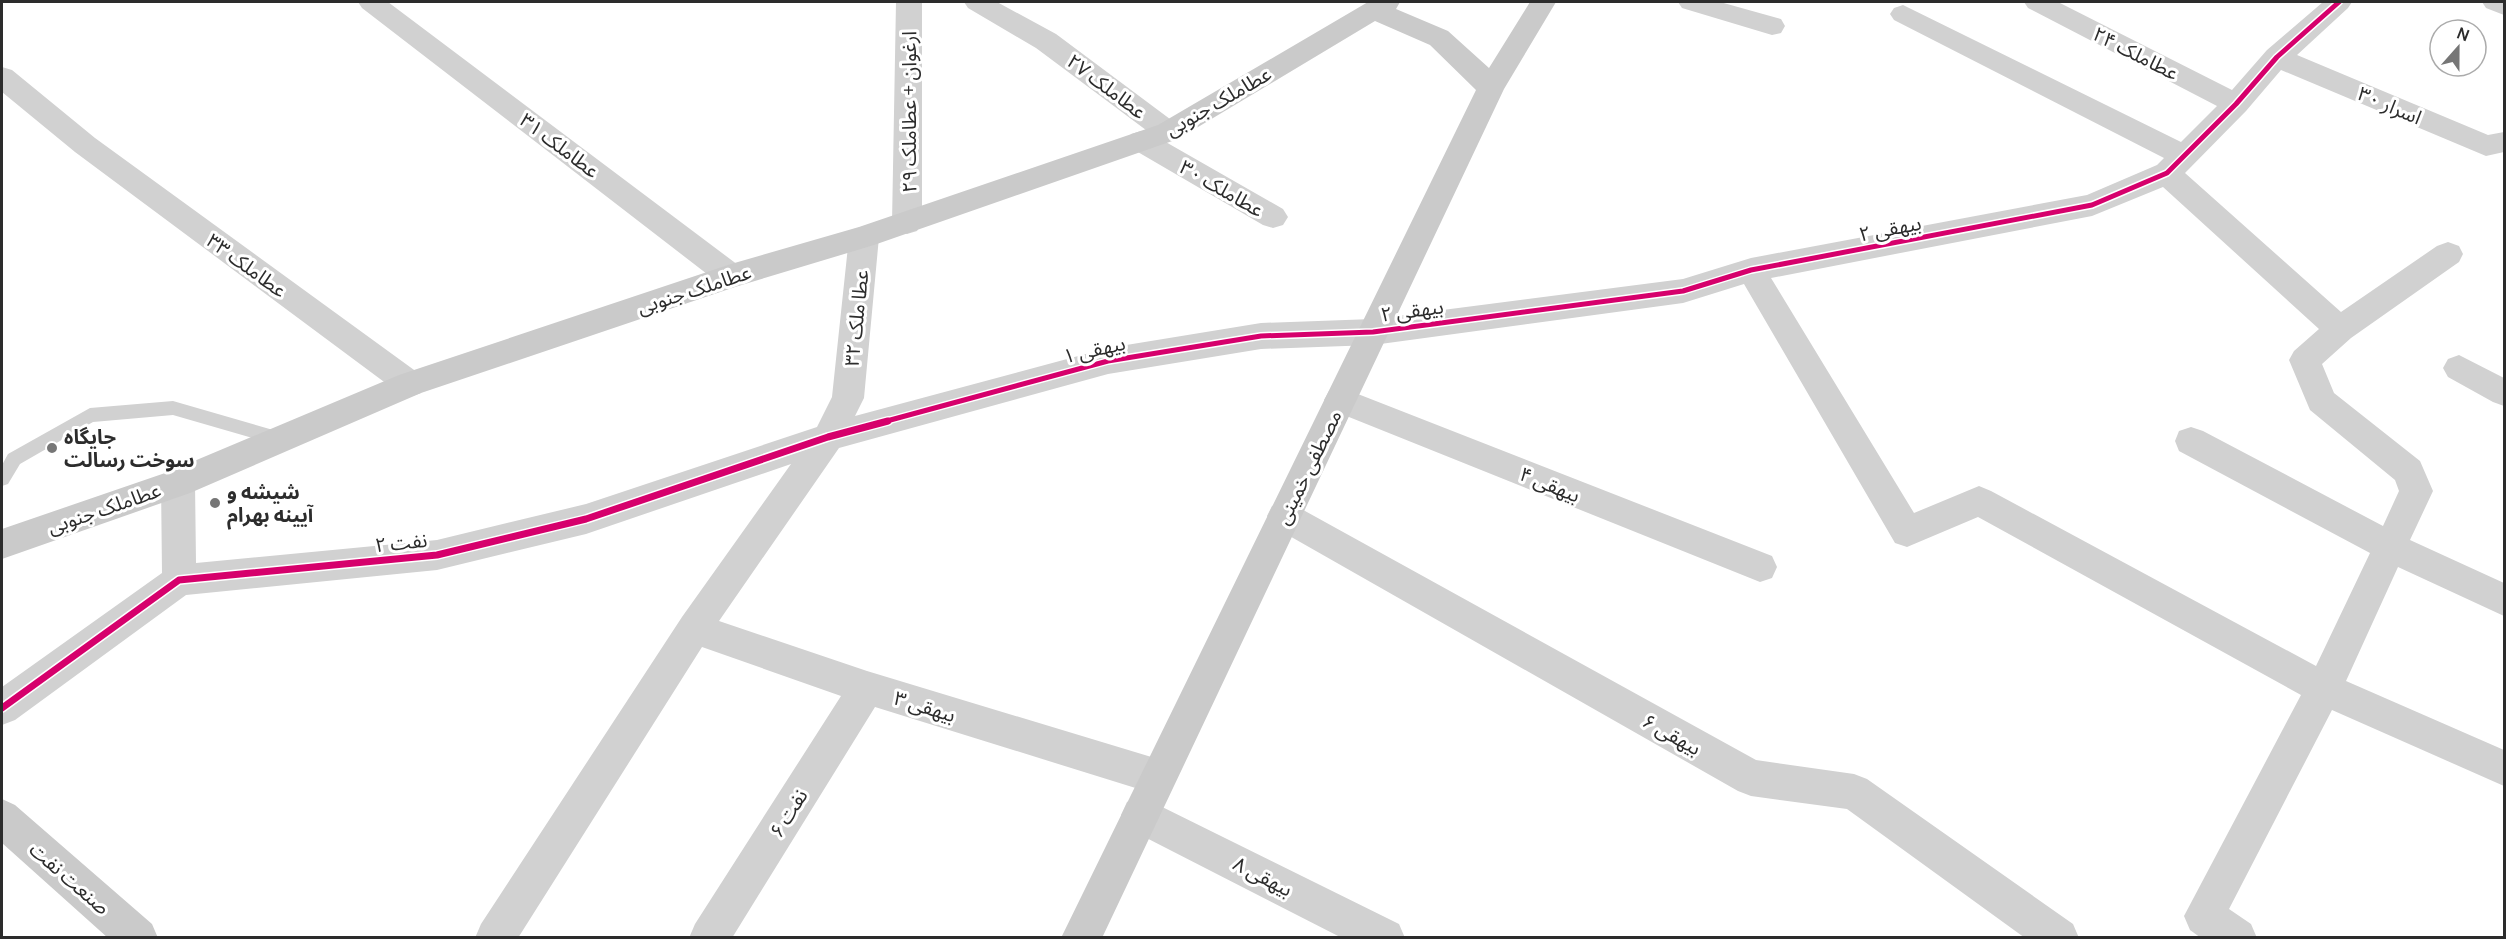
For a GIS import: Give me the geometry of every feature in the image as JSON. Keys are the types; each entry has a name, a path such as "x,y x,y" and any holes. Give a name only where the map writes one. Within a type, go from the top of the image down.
{"main road":[{"name":"مصطفی خمینی","path":"1081,938 1491,88 1543,2"},
{"name":"عطاملک جنوبی","path":"2,544 178,483 410,384 731,276 907,223 1154,136 1384,4"},
{"path":"1384,4 1439,38 1469,64 1491,88"},
{"name":"صنعت نفت","path":"2,818 138,938"}],"street":[{"name":"ارغوان + عطاملک ۲۹","path":"907,223 909,2"},
{"name":"عطاملک ۲۷","path":"977,2 1046,41 1154,136"},
{"path":"1691,2 1772,26"},
{"name":"عطاملک ۲۴","path":"2037,2 2236,104"},
{"path":"2495,2 2505,6"},
{"name":"بیهقی ۲","path":"1373,332 1683,291 1751,270 2092,206 2175,165 2236,104 2326,4"},
{"name":"عطاملک ۳۱","path":"380,8 731,276"},
{"path":"1903,14 2175,165 2340,329"},
{"name":"اسرار ۳۰","path":"2277,57 2486,146 2505,142"},
{"name":"عطاملک ۳۳","path":"2,77 85,145 410,384"},
{"name":"عطاملک ۳۰","path":"1154,136 1273,217"},
{"name":"عطا ملک ۳۲","path":"828,437 848,398 864,237"},
{"path":"2237,938 2200,927 2324,689 2416,491 2408,471 2321,401 2305,360 2340,329 2448,254"},
{"path":"1751,270 1907,532 1979,501 2324,689 2505,768"},
{"name":"بیهقی ۱","path":"828,437 1108,361 1261,336 1373,332"},
{"path":"2459,368 2505,393"},
{"name":"بیهقی ۴","path":"1340,400 1760,567"},
{"path":"495,938 694,628 828,437"},
{"name":"نفت ۲","path":"179,580 437,555 586,519 828,437"},
{"path":"2190,441 2390,547 2505,600"},
{"path":"2,708 179,580 178,483"},
{"name":"بیهقی ۶","path":"1284,516 1751,778 1854,792 2059,938"},
{"name":"بیهقی ۳","path":"694,628 867,688 1158,777"},
{"name":"نفت ۶","path":"709,938 867,688"},
{"name":"بیهقی ۸","path":"1140,815 1385,938"}],"lane":[{"path":"2,479 14,459 90,416 173,408 280,440"}],"cycle path":[{"path":"2,708 179,580 437,555 586,519 828,437 1108,361 1261,336 1373,332 1683,291 1751,270 2092,205 2167,173 2236,104 2277,57 2339,2"}],"place":[{"name":"جایگاه سوخت رسالت","path":"52,448"},
{"name":"شیشه و آیینه بهرام","path":"215,503"}]}
